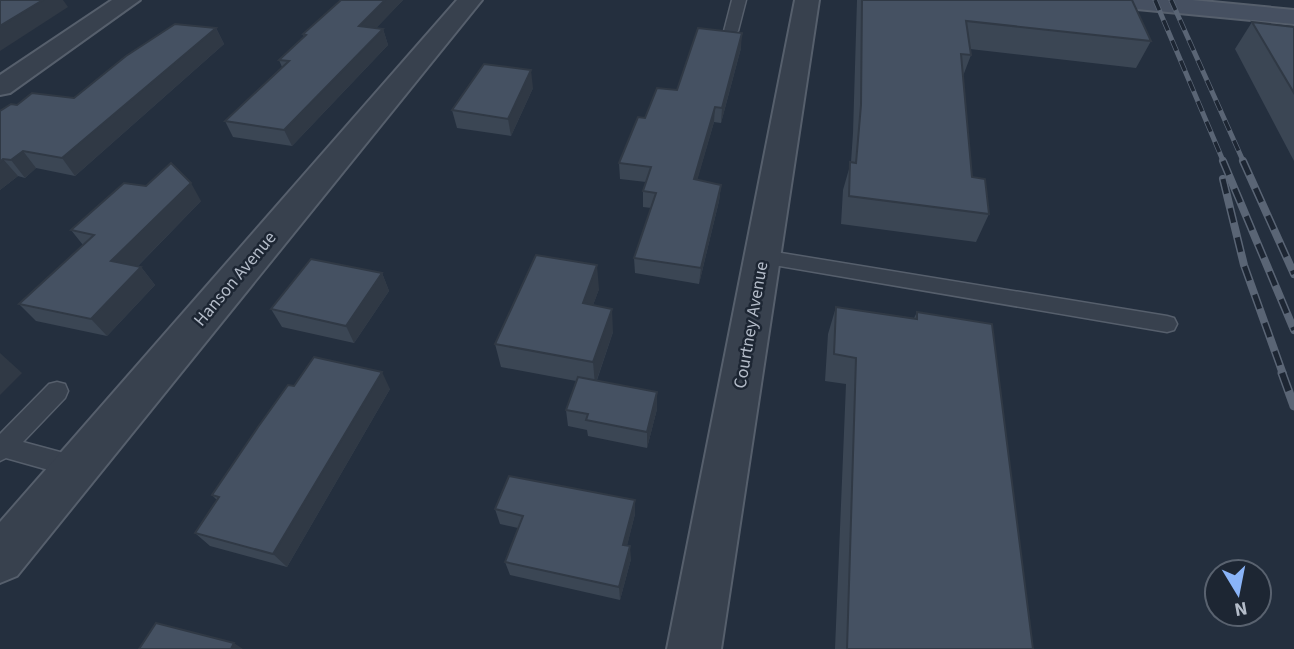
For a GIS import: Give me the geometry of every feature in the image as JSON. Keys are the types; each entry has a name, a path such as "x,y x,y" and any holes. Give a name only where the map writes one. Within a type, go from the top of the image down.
{"main road":[{"path":"1116,0 1289,21"}],"street":[{"path":"0,87 128,0"},
{"name":"Hanson Avenue","path":"0,559 470,0"},
{"name":"Courtney Avenue","path":"694,649 807,0"}],"lane":[{"path":"732,31 739,0"},
{"path":"763,257 1167,324"},
{"path":"57,391 2,449 77,467"}],"building":[{"path":"0,0 43,0 0,26"},
{"path":"341,0 385,0 359,26 383,29 284,130 225,121 289,61 279,60"},
{"path":"862,0 1132,0 1151,41 966,21 971,55 961,54 972,177 985,179 989,214 849,196 850,162 856,163 861,105"},
{"path":"1252,22 1294,27 1294,93"},
{"path":"175,24 216,28 62,158 23,151 11,160 3,159 0,162 0,111 11,104 17,105 32,93 74,98 126,56"},
{"path":"698,28 742,33 722,108 715,107 694,179 721,185 701,268 634,258 656,193 643,191 651,167 619,163 638,117 645,118 657,88 677,90"},
{"path":"484,64 531,70 508,119 452,110"},
{"path":"171,163 191,183 111,261 141,267 91,319 19,304 94,235 71,230 124,183 146,186"},
{"path":"536,255 597,265 583,303 612,309 593,362 495,344"},
{"path":"311,259 382,273 346,326 271,309"},
{"path":"836,307 917,319 917,312 992,324 1033,649 847,649 856,358 834,354"},
{"path":"314,357 382,372 273,554 195,533 219,497 212,495 288,385 294,386"},
{"path":"578,377 657,392 647,432 586,420 588,414 566,410"},
{"path":"509,476 635,500 623,545 630,546 619,587 505,562 523,516 495,509"},
{"path":"156,623 234,643 231,649 139,649"}],"railway":[{"path":"1155,0 1224,163"},
{"path":"1171,0 1244,163"},
{"path":"1223,161 1294,330"},
{"path":"1243,161 1294,274"},
{"path":"1223,179 1244,265 1283,374"},
{"path":"1282,373 1294,406"}]}
